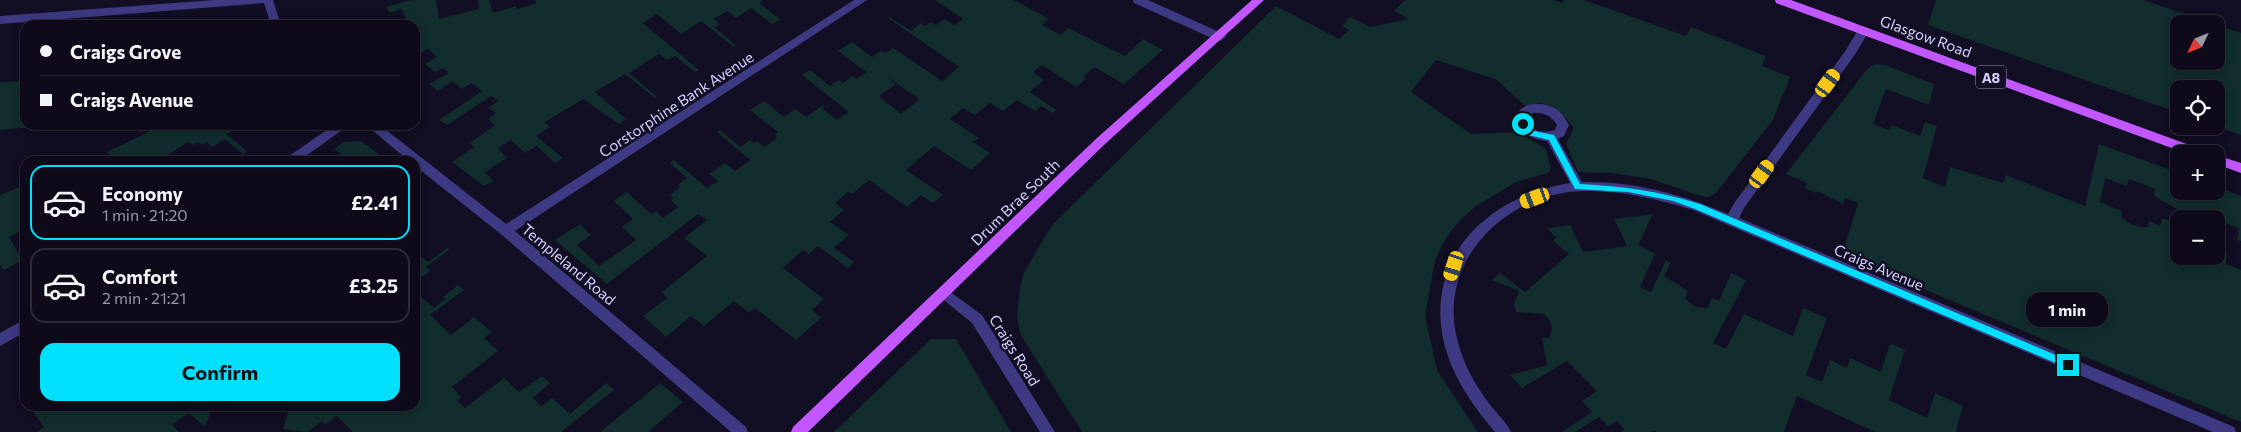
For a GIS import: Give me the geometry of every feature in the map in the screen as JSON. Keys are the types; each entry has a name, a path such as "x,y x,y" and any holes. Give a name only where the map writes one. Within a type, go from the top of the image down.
{"main road":[{"name":"Drum Brae South","path":"798,432 945,293 1101,141 1220,37 1259,0"},
{"name":"Glasgow Road","path":"1780,0 2177,145"},
{"path":"2225,162 2241,168"}],"street":[{"path":"0,20 262,0"},
{"path":"268,0 274,20"},
{"name":"Corstorphine Bank Avenue","path":"506,232 862,0"},
{"path":"1138,0 1220,37"},
{"path":"1730,221 1739,205 1850,53 1863,31"},
{"path":"297,156 336,130"},
{"name":"Templeland Road","path":"378,130 411,156"},
{"path":"1551,137 1578,186"},
{"name":"Templeland Road","path":"420,163 506,232 741,432"},
{"name":"Craigs Avenue","path":"1504,432 1486,411 1466,382 1454,356 1446,314 1449,282 1454,266 1467,243 1487,222 1524,201 1578,186 1628,189 1652,193 1697,206 2229,432"},
{"name":"Craigs Road","path":"945,293 977,319 1048,432"},
{"path":"0,340 20,328"}],"green space":[{"path":"411,0 436,0 439,19 479,9 478,0 489,0 493,13 516,6 518,9 536,3 535,0 763,0 759,3 781,20 772,24 751,8 736,18 727,11 714,19 720,24 715,28 736,45 734,47 701,21 681,34 657,14 643,23 699,70 695,72 675,56 667,60 659,54 629,73 657,97 655,98 625,74 595,92 626,119 619,124 583,99 545,122 550,127 536,136 563,158 555,163 537,146 525,153 511,140 498,148 507,158 485,172 493,181 484,186 452,162 474,147 470,143 495,125 488,119 496,113 488,108 498,101 491,96 447,125 439,120 482,91 471,83 462,89 452,81 438,91 429,84 449,73 443,68 435,72 425,64 437,57 428,49 420,53 420,20 402,20 406,18 401,9 390,13 386,7"},
{"path":"935,0 1014,0 1049,19 1042,25 1061,35 1068,28 1125,56 1143,39 1163,50 1124,84 1094,67 1083,77 1086,79 1076,87 1042,65 1033,72 1044,80 1030,92 1056,110 1053,113 1041,106 1035,111 1017,100 1003,111 990,103 975,115 963,108 950,119 979,138 973,142 990,153 971,170 934,146 906,170 943,195 933,203 921,195 907,207 869,180 852,194 848,192 835,203 844,210 830,222 849,235 834,248 854,262 848,268 818,246 809,254 803,250 783,268 824,299 812,310 821,318 796,340 755,308 749,313 734,301 704,326 691,316 666,337 643,316 667,298 662,292 707,256 684,238 707,220 698,214 607,284 555,240 580,224 591,235 577,245 599,266 636,240 622,227 633,219 614,201 627,192 651,214 656,211 663,218 678,207 671,200 673,198 670,195 687,178 670,163 674,160 707,188 718,181 709,174 725,163 735,171 750,160 717,132 720,130 740,147 750,140 754,143 757,141 764,147 777,138 775,135 778,132 750,110 764,101 784,117 795,109 806,117 823,105 823,109 837,120 849,112 802,75 810,70 830,86 838,80 843,83 852,76 857,79 866,72 838,51 852,42 872,57 881,51 885,53 893,48 942,81 959,67 888,18 890,17 911,31 921,23 925,26 931,22 936,25 945,19 954,25 963,19","holes":["885,75 919,99 901,114 879,96 896,84"]},
{"path":"1405,0 1553,0 1562,3 1564,0 1584,0 1686,36 1691,27 1766,56 1762,66 1790,77 1773,120 1716,193 1709,197 1651,179 1611,173 1578,172 1566,144 1574,128 1559,111 1541,103 1525,106 1497,80 1436,60 1411,92 1471,134 1517,132 1545,148 1551,169 1548,173 1516,182 1476,206 1460,220 1446,238 1435,260 1425,316 1437,370 1478,432 1082,432 1025,342 1020,332 1017,317 1020,287 1024,272 1052,225 1276,6 1339,39 1349,30 1342,26 1350,17 1370,27 1409,19 1394,11"},
{"path":"1936,0 2144,0 2188,15 2170,15 2170,70 2225,70 2225,28 2241,33 2241,135 2225,129 2225,80 2170,80 2170,110 1928,25"},
{"path":"1875,64 1885,65 1934,84 1929,105 1886,89 1873,124 1889,130 1892,125 1920,136 1925,122 1937,126 1923,178 1945,187 1950,167 2003,183 2006,175 2085,206 2099,144 2170,170 2170,200 2225,200 2225,190 2241,196 2241,241 2237,240 2239,228 2225,223 2225,210 2191,210 2186,208 2186,210 2179,210 2154,196 2155,189 2129,179 2127,186 2105,178 2100,202 2122,211 2121,217 2130,224 2137,226 2148,227 2149,221 2160,226 2162,218 2170,221 2170,265 2225,265 2225,252 2227,253 2226,264 2241,270 2241,422 1842,255 1858,203 1845,198 1843,204 1817,191 1816,193 1805,188 1807,183 1786,174 1868,68"},
{"path":"20,81 18,93 20,93 20,128 0,130 0,82"},
{"path":"153,130 234,130 226,134 247,151 243,154 225,139 212,147 207,142 203,145 198,142 192,145 188,142 166,156 111,156 107,152"},
{"path":"361,141 381,156 341,156 334,149 344,142"},
{"path":"20,187 20,231 9,237 20,256 20,264 19,262 4,270 0,265 0,195"},
{"path":"1653,214 1638,245 1655,254 1640,287 1651,292 1666,260 1671,263 1664,276 1688,291 1685,298 1692,305 1707,308 1712,298 1719,301 1731,273 1746,280 1713,343 1726,349 1744,314 1793,336 1803,308 1827,318 1806,375 1822,382 1830,360 1847,368 1850,358 1881,372 1890,343 1905,350 1889,400 1927,418 1935,393 1963,406 1956,431 1958,432 1875,432 1797,396 1784,432 1657,432 1655,430 1651,432 1621,432 1624,429 1617,421 1608,426 1599,417 1575,432 1562,432 1592,412 1582,401 1597,391 1567,361 1522,388 1510,375 1547,365 1542,338 1549,338 1551,325 1544,314 1516,312 1514,304 1519,291 1492,280 1500,273 1525,292 1569,254 1553,241 1556,238 1547,228 1570,225 1583,252 1627,246 1614,219"},
{"path":"447,248 450,249 426,267 430,271 420,278 420,258 422,257 428,262"},
{"path":"458,285 464,290 430,315 451,335 474,317 492,332 484,338 498,351 452,387 461,397 457,401 465,408 504,378 519,392 542,376 550,383 533,398 541,406 552,398 570,414 606,383 614,390 561,432 353,432 337,416 325,425 322,421 307,432 283,429 288,411 420,411 420,298 434,308 445,299 443,297"},
{"path":"931,339 956,339 1011,432 834,432"},
{"path":"660,383 683,402 648,432 600,432"},
{"path":"33,411 211,411 205,427 189,413 172,425 179,432 37,432 44,427"}],"route":[{"path":"1523,124 1531,133 1545,138 1551,137 1578,186 1628,189 1652,193 1697,206 2068,365"}]}
